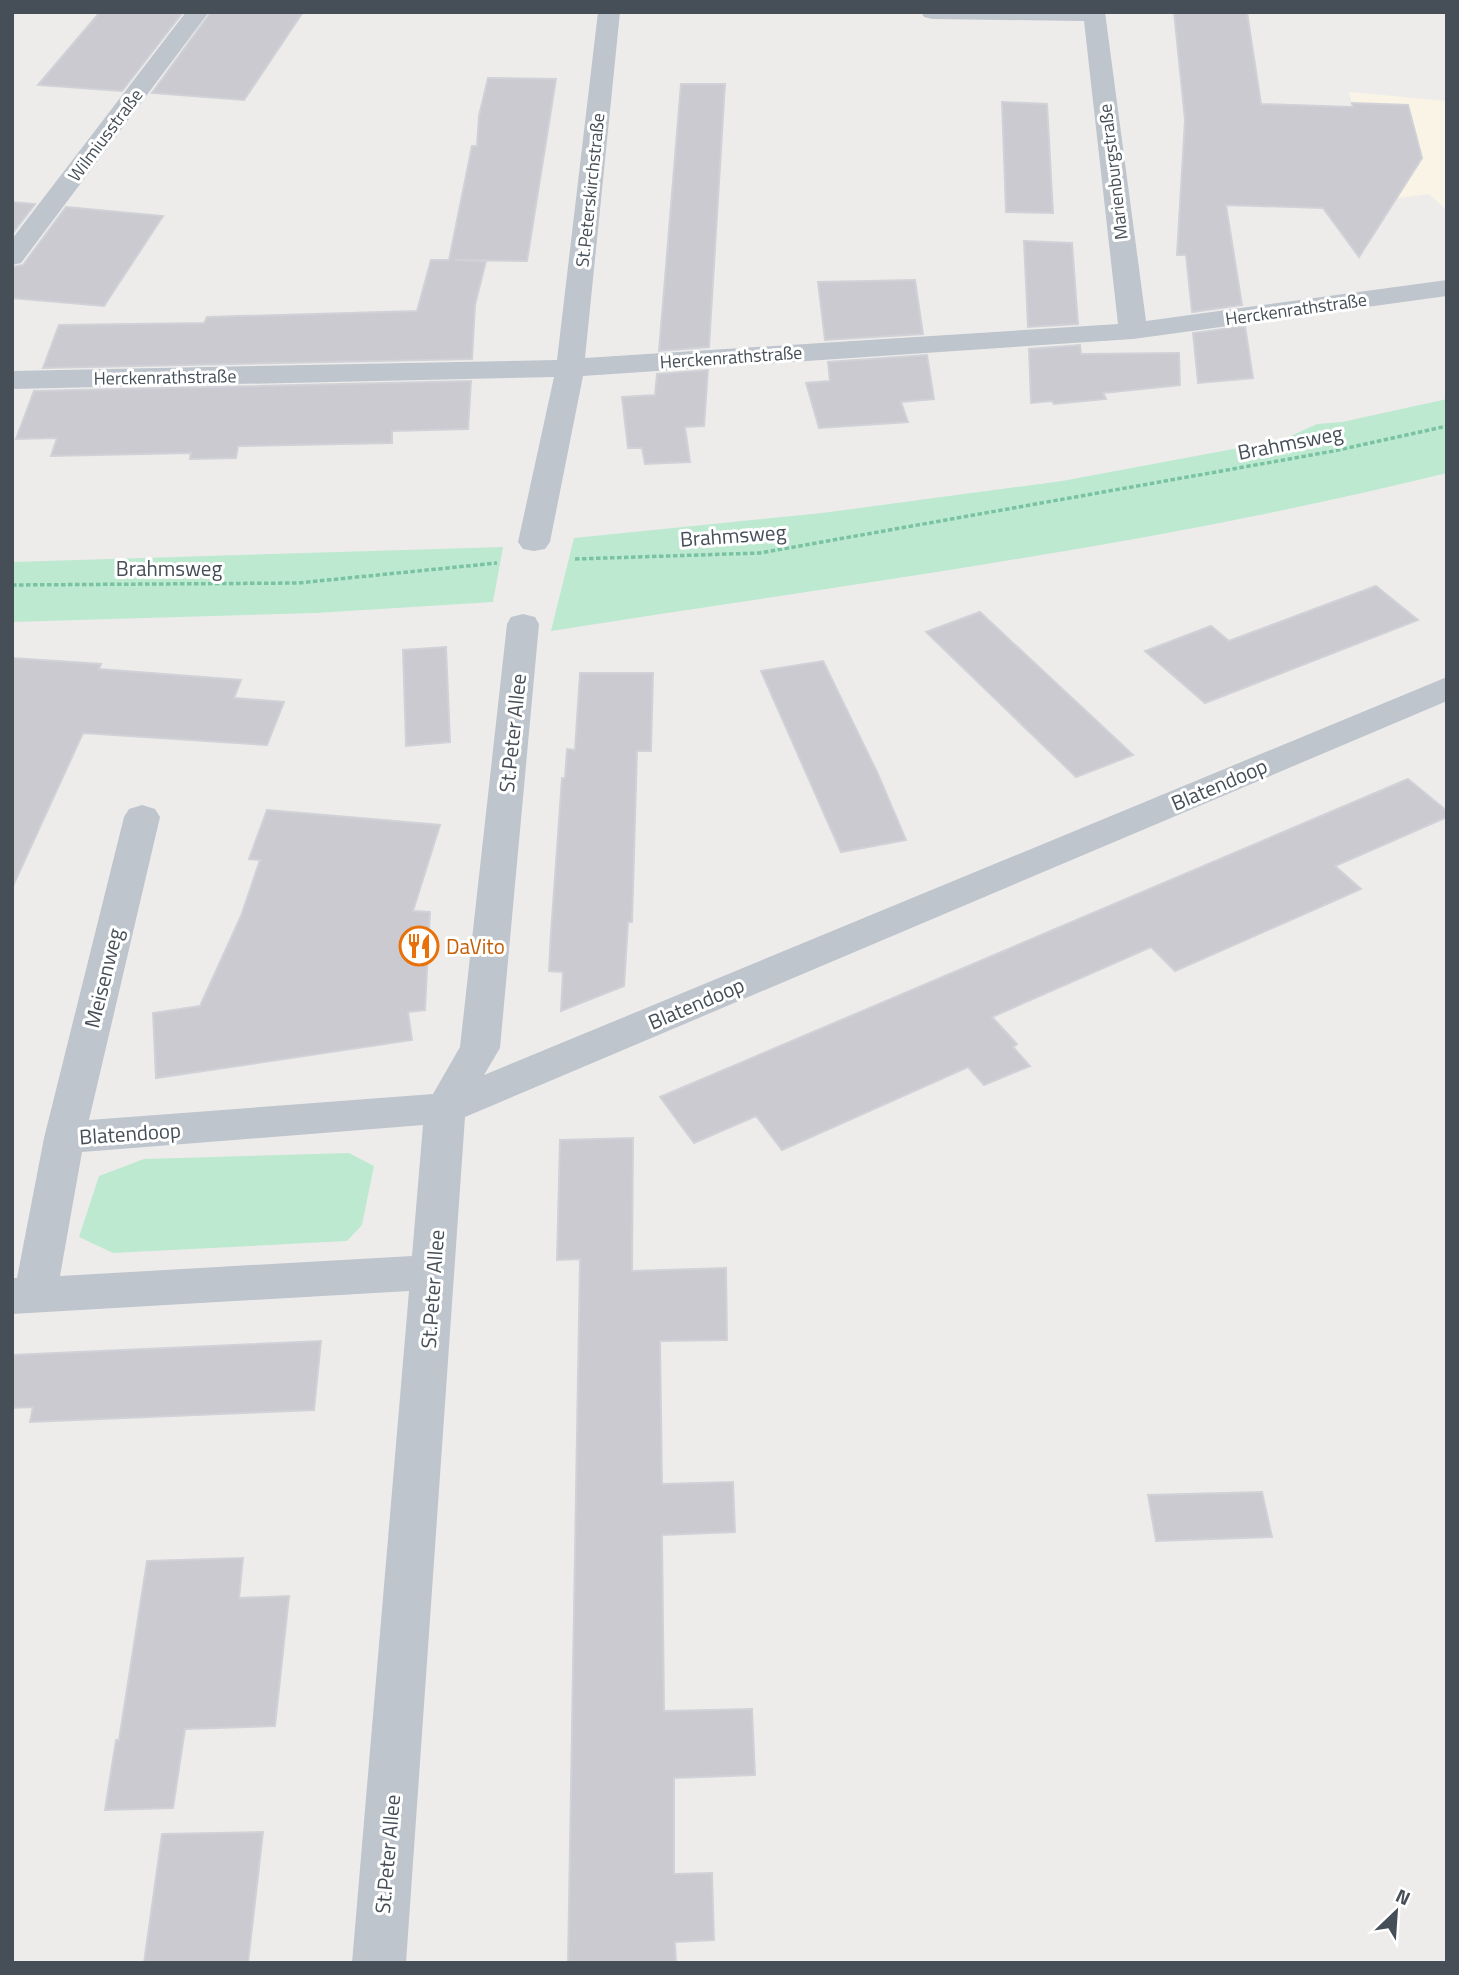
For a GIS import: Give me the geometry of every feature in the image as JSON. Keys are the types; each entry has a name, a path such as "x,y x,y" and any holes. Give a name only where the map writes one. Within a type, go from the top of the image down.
{"street":[{"name":"Wilmiusstraße","path":"12,257 198,12"},
{"name":"St.Peterskirchstraße","path":"570,368 609,12"},
{"path":"932,12 1094,13"},
{"name":"Marienburgstraße","path":"1094,13 1133,331"},
{"name":"Herckenrathstraße","path":"12,380 570,368 1133,331 1447,288"},
{"path":"534,542 570,368"},
{"name":"St.Peter Allee","path":"379,1963 445,1108 480,1048 523,624"},
{"name":"Blatendoop","path":"434,1272 24,1296 64,1138 445,1108 1447,688"},
{"name":"Meisenweg","path":"64,1138 142,817"}],"path":[{"name":"Brahmsweg","path":"573,559 760,553 1334,451 1447,426"},
{"name":"Brahmsweg","path":"12,585 298,583 506,563"}],"shaded area":[{"path":"1349,92 1447,101 1447,211 1429,194 1324,208 1363,150"}],"green space":[{"path":"1447,399 1447,473 1336,499 1113,543 551,631 574,538 822,513 1062,481 1282,440 1317,424 1342,422"},
{"path":"503,547 493,602 316,613 12,622 12,562"},
{"path":"349,1153 374,1166 362,1225 347,1241 113,1253 79,1237 99,1176 144,1159"}],"building":[{"path":"100,12 183,12 122,91 38,85"},
{"path":"211,12 303,12 244,100 152,93"},
{"path":"1174,12 1247,12 1261,104 1353,107 1352,103 1408,105 1422,158 1359,257 1323,208 1226,205 1242,305 1192,312 1186,255 1177,255 1185,120"},
{"path":"488,78 556,79 527,261 455,260 486,261 475,305 472,359 43,368 59,325 204,323 207,317 417,311 431,260 449,260 472,146 477,146 479,116"},
{"path":"681,84 725,84 709,347 659,351"},
{"path":"1002,102 1047,104 1053,213 1006,212"},
{"path":"12,202 35,204 12,234"},
{"path":"66,207 163,216 104,306 12,298 12,267 23,265"},
{"path":"1024,241 1072,243 1078,324 1028,327"},
{"path":"915,280 923,334 825,340 818,282"},
{"path":"1245,326 1253,378 1198,383 1193,333"},
{"path":"1080,345 1081,354 1179,353 1180,385 1103,393 1106,399 1054,404 1052,401 1031,403 1029,349"},
{"path":"927,355 934,399 901,402 908,422 819,428 806,383 830,381 828,362"},
{"path":"708,370 704,426 685,427 690,462 645,464 642,448 628,448 622,397 655,395 657,374"},
{"path":"471,381 468,429 392,431 392,443 238,446 236,458 190,459 191,453 51,456 57,438 16,439 34,391"},
{"path":"1376,586 1418,620 1205,703 1145,651 1211,626 1229,641"},
{"path":"980,612 1133,755 1076,777 926,632"},
{"path":"446,647 450,742 406,746 403,650"},
{"path":"12,658 101,664 99,669 241,680 234,698 284,702 267,745 83,733 12,888"},
{"path":"823,661 877,772 906,840 841,852 761,671"},
{"path":"580,673 653,673 651,751 637,751 632,922 628,922 624,986 561,1011 563,972 549,971 551,933 562,778 565,778 567,749 575,750"},
{"path":"1408,779 1447,811 1447,817 1335,866 1361,889 1175,971 1151,947 992,1017 1017,1044 1013,1047 1030,1066 984,1085 968,1067 782,1150 756,1116 694,1143 660,1097"},
{"path":"267,810 440,825 413,911 430,912 425,1010 408,1012 412,1040 156,1078 153,1013 200,1006 241,916 260,860 249,859"},
{"path":"633,1138 632,1271 726,1268 727,1340 660,1341 662,1484 733,1482 735,1532 662,1535 664,1711 752,1709 755,1775 674,1778 674,1874 712,1873 714,1940 675,1942 676,1963 568,1963 580,1259 557,1260 560,1140"},
{"path":"321,1341 314,1410 30,1422 33,1407 12,1408 12,1355"},
{"path":"1262,1492 1272,1537 1156,1541 1148,1495"},
{"path":"243,1558 239,1598 289,1596 275,1726 185,1729 173,1808 105,1810 116,1740 119,1740 147,1561"},
{"path":"263,1832 248,1963 144,1963 162,1834"}],"place":[{"name":"DaVito","path":"419,946"}]}
